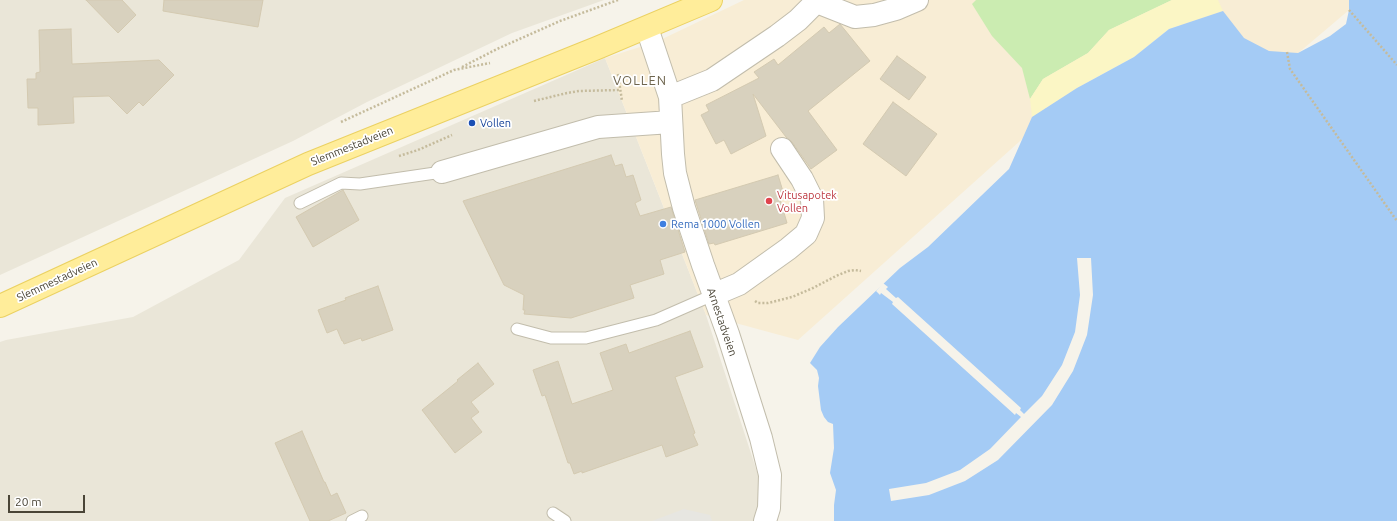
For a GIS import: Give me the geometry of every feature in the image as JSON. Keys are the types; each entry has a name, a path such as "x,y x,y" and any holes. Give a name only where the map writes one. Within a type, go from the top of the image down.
{"main road":[{"name":"Slemmestadveien","path":"0,306 308,164 647,28 711,0"}],"street":[{"path":"670,97 712,80 777,36 798,20 817,1 855,17 874,15 896,9 917,0"},
{"name":"Arnestadveien","path":"647,28 670,97 673,154 678,186 702,266 728,334 761,438 770,475 769,508 765,521"},
{"path":"442,172 598,127 672,122"},
{"path":"713,295 739,284 788,249 806,234 813,218 812,199 802,179 782,149"}],"lane":[{"path":"300,203 341,183 360,184 442,172"},
{"path":"517,329 551,338 586,338 656,320 713,295"},
{"path":"552,513 565,521"},
{"path":"352,521 362,516"}],"path":[{"path":"460,69 497,48 560,21 618,0"},
{"path":"1349,10 1397,65"},
{"path":"1287,52 1290,69 1397,221"},
{"path":"532,102 573,92 620,90"},
{"path":"397,156 418,150 452,134"},
{"path":"739,284 749,298 758,303 768,303 792,297 848,271 861,271"}],"shaded area":[{"path":"0,0 604,0 512,33 367,102 293,141 0,275"},
{"path":"744,0 1349,0 1349,10 1257,88 1164,12 798,340 706,315 605,58 656,42"},
{"path":"605,58 706,315 759,478 762,521 0,521 0,342 133,317 239,260 285,198"},
{"path":"684,509 710,515 712,521 652,521"}],"green space":[{"path":"976,0 1172,0 1109,30 1088,53 1043,79 1030,99 1022,68 992,36 972,4"}],"sand":[{"path":"1172,0 1218,0 1223,11 1169,29 1134,57 1077,88 1032,117 1030,99 1043,79 1088,53 1109,30"}],"water":[{"path":"1349,0 1397,0 1397,521 834,521 836,490 830,473 834,448 833,424 828,422 821,410 818,386 819,378 817,370 810,363 820,347 838,327 900,268 928,247 1009,169 1032,117 1077,88 1134,57 1169,29 1223,11 1244,38 1269,51 1298,53 1330,36 1346,24 1349,10"}],"pier":[{"path":"1077,258 1091,258 1093,295 1087,335 1073,371 1052,405 998,460 965,481 929,495 891,501 889,489 926,483 960,470 990,449 1021,417 1016,413 1015,415 892,304 893,302 876,291 883,283 888,287 886,289 896,298 898,297 1021,408 1020,410 1024,414 1042,396 1062,365 1075,332 1080,295"}],"building":[{"path":"86,0 122,0 136,15 118,33"},
{"path":"164,0 263,0 258,27 163,11"},
{"path":"840,24 870,61 808,111 837,150 811,169 792,142 786,137 753,94 766,136 731,154 724,140 716,144 701,115 709,111 706,105 759,78 754,72 774,59 778,65 824,27 829,33"},
{"path":"71,29 72,64 159,60 174,75 143,106 139,102 127,114 109,96 73,97 74,123 38,125 38,108 28,108 27,79 36,79 36,73 40,72 39,30"},
{"path":"897,56 926,77 909,100 880,79"},
{"path":"893,102 937,134 906,176 863,144"},
{"path":"611,155 615,166 622,164 626,177 633,175 641,200 635,203 640,216 671,207 685,252 660,260 664,274 630,285 634,298 571,318 524,314 524,295 504,285 463,201"},
{"path":"778,175 785,198 780,199 787,223 715,245 714,243 709,244 695,200"},
{"path":"343,190 359,220 313,247 296,217"},
{"path":"378,286 393,330 362,341 361,338 344,344 337,329 327,333 318,310"},
{"path":"690,331 703,367 675,377 695,433 693,434 698,445 666,457 662,445 582,473 582,471 574,474 570,463 568,463 545,395 542,396 533,370 558,361 572,404 613,390 600,353 626,344 629,353"},
{"path":"478,363 494,384 471,402 479,412 471,418 482,432 455,453 422,410"},
{"path":"302,431 331,496 337,493 346,513 328,521 310,521 275,443"}],"place":[{"name":"Vollen","path":"472,123"},
{"name":"Vitusapotek Vollen","path":"769,201"},
{"name":"Rema 1000 Vollen","path":"663,224"}],"district":[{"name":"VOLLEN","path":"640,81"}]}
